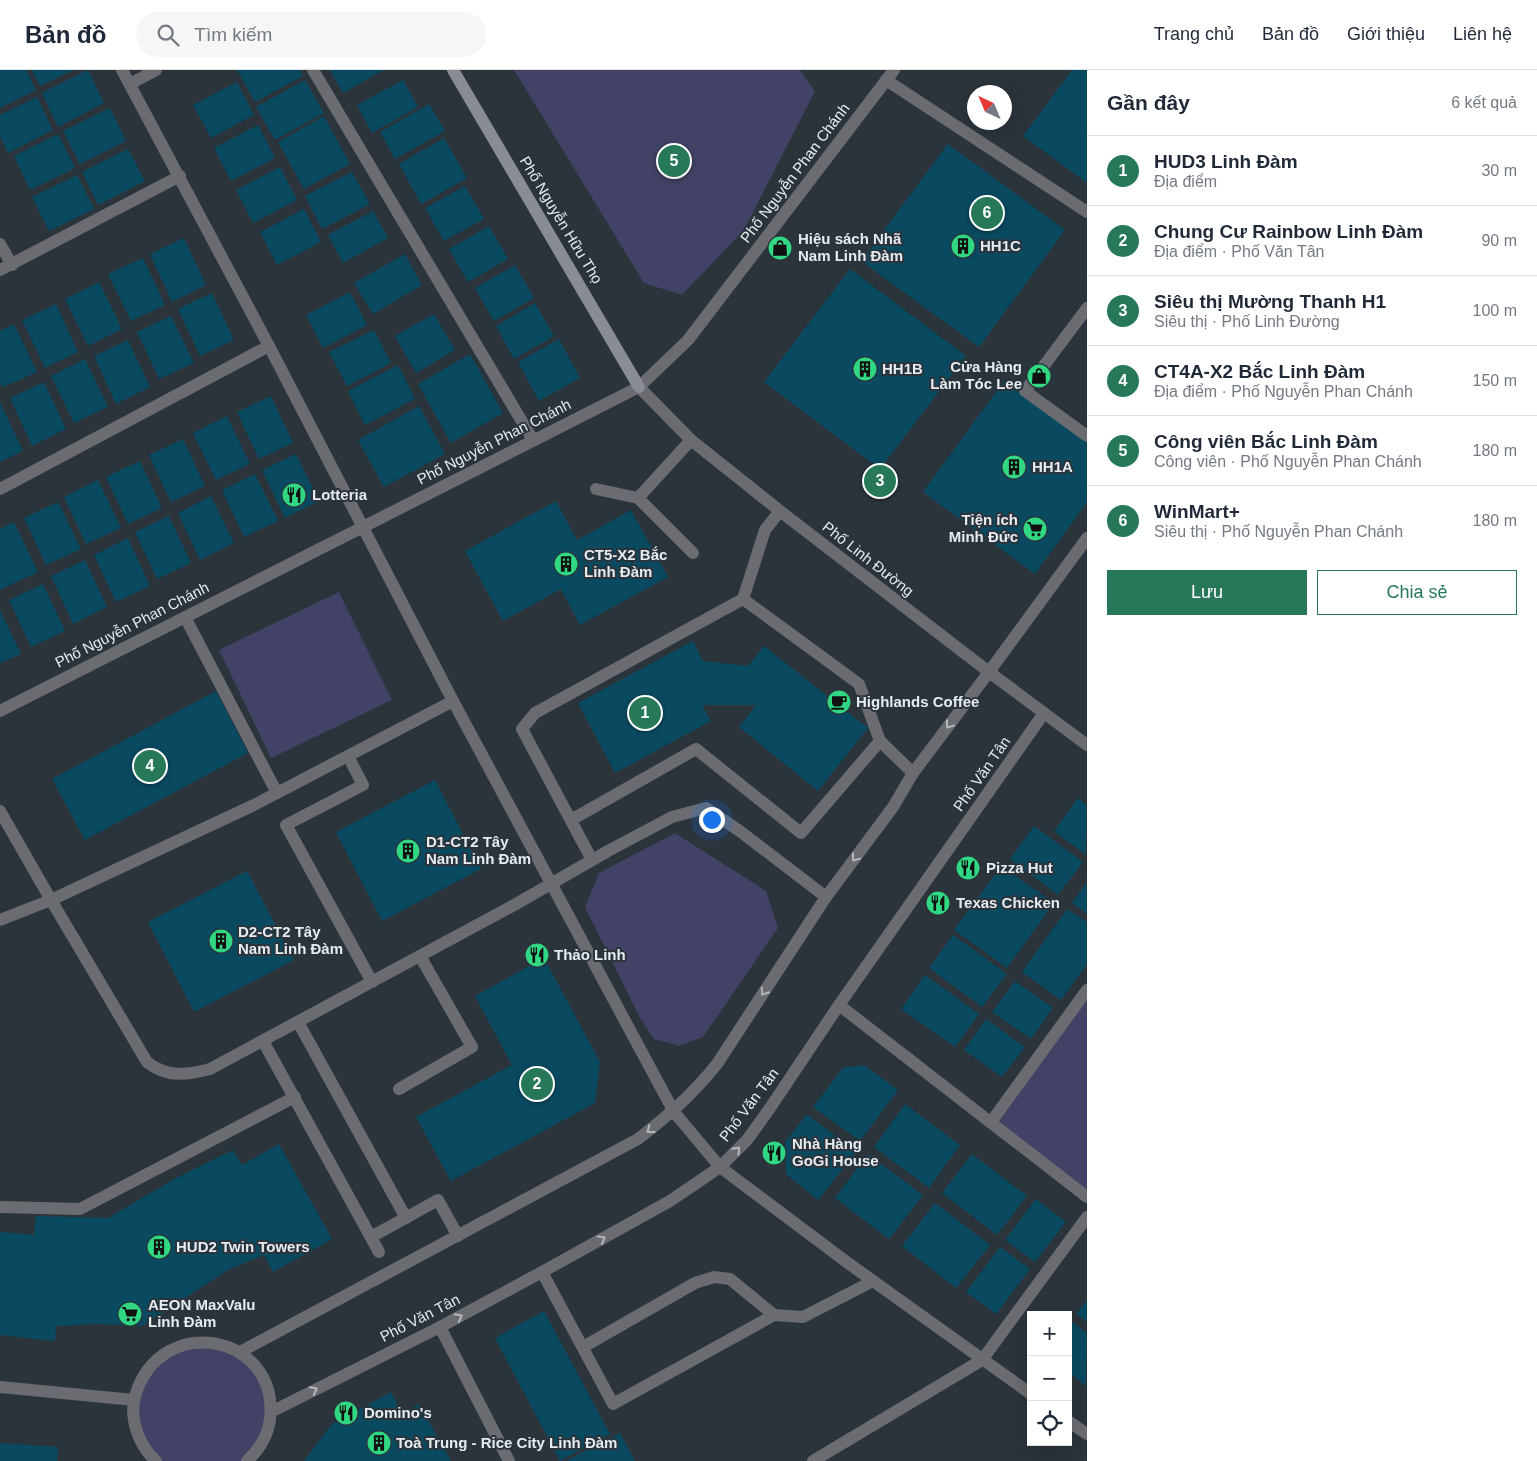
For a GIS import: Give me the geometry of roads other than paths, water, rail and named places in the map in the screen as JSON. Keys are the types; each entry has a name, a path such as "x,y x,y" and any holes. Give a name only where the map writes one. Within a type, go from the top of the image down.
{"main road":[{"name":"Phố Nguyễn Hữu Thọ","path":"453,70 639,387"}],"street":[{"path":"122,70 180,176 453,701 674,1112 720,1167 873,1281 1027,1391"},
{"path":"130,84 156,70"},
{"path":"313,70 533,440"},
{"path":"890,75 1087,212"},
{"name":"Phố Nguyễn Phan Chánh","path":"0,711 639,387 688,340 890,75"},
{"path":"0,244 6,268 180,176"},
{"path":"1087,308 1025,390 1087,436"},
{"path":"0,489 269,346"},
{"name":"Phố Linh Đường","path":"639,387 692,440 780,511 1087,745"},
{"path":"638,498 692,440"},
{"path":"596,489 638,498 693,553"},
{"path":"592,860 522,729 535,712 743,599 765,530 780,511"},
{"path":"240,1352 638,1139 674,1112 698,1088 717,1064 826,897 893,807 913,773 1087,538"},
{"path":"743,599 859,684 880,741 913,773"},
{"path":"185,617 277,793"},
{"path":"0,920 51,900 277,793 453,701"},
{"name":"Phố Văn Tân","path":"271,1412 440,1327 542,1272 670,1201 720,1167 747,1140 839,1005 1044,714"},
{"path":"571,820 696,749 801,833 880,741"},
{"path":"348,756 364,785 286,824 372,982"},
{"path":"0,812 147,1062 152,1066 174,1074 192,1074 210,1069 672,817 706,808 741,832 826,897"},
{"path":"399,1089 472,1047 420,956"},
{"path":"991,1122 1086,995"},
{"path":"839,1005 1087,1196"},
{"path":"298,1022 406,1218"},
{"path":"263,1041 379,1252"},
{"path":"0,1207 80,1209 295,1097"},
{"path":"371,1237 438,1200 458,1236"},
{"path":"813,1461 982,1360 1087,1217"},
{"path":"542,1272 613,1404 774,1315 803,1317 873,1281"},
{"path":"582,1348 695,1283 714,1276 730,1279 774,1315"},
{"path":"440,1327 509,1461"},
{"path":"156,1461 149,1455 139,1438 134,1420 134,1400 140,1381 150,1365 165,1352 183,1344 202,1342 222,1344 240,1352 254,1365 265,1382 271,1412 269,1426 264,1439 253,1456 247,1461"},
{"path":"0,1387 134,1400"},
{"path":"1072,1424 1087,1434"}],"place":[{"name":"Công viên Bắc Linh Đàm","path":"674,161"},
{"name":"WinMart+","path":"987,213"},
{"name":"HH1C","path":"963,246"},
{"name":"Hiệu sách Nhã Nam Linh Đàm","path":"780,248"},
{"name":"HH1B","path":"865,369"},
{"name":"Cửa Hàng Làm Tóc Lee","path":"1039,376"},
{"name":"HH1A","path":"1014,467"},
{"name":"Siêu thị Mường Thanh H1","path":"880,481"},
{"name":"Lotteria","path":"294,495"},
{"name":"Tiện ích Minh Đức","path":"1035,529"},
{"name":"CT5-X2 Bắc Linh Đàm","path":"566,564"},
{"name":"Highlands Coffee","path":"839,702"},
{"name":"HUD3 Linh Đàm","path":"645,713"},
{"name":"CT4A-X2 Bắc Linh Đàm","path":"150,766"},
{"name":"D1-CT2 Tây Nam Linh Đàm","path":"408,851"},
{"name":"Pizza Hut","path":"968,868"},
{"name":"Texas Chicken","path":"938,903"},
{"name":"D2-CT2 Tây Nam Linh Đàm","path":"221,941"},
{"name":"Thảo Linh","path":"537,955"},
{"name":"Chung Cư Rainbow Linh Đàm","path":"537,1084"},
{"name":"Nhà Hàng GoGi House","path":"774,1153"},
{"name":"HUD2 Twin Towers","path":"159,1247"},
{"name":"AEON MaxValu Linh Đàm","path":"130,1314"},
{"name":"Domino's","path":"346,1413"},
{"name":"Toà Trung - Rice City Linh Đàm","path":"379,1443"}]}
